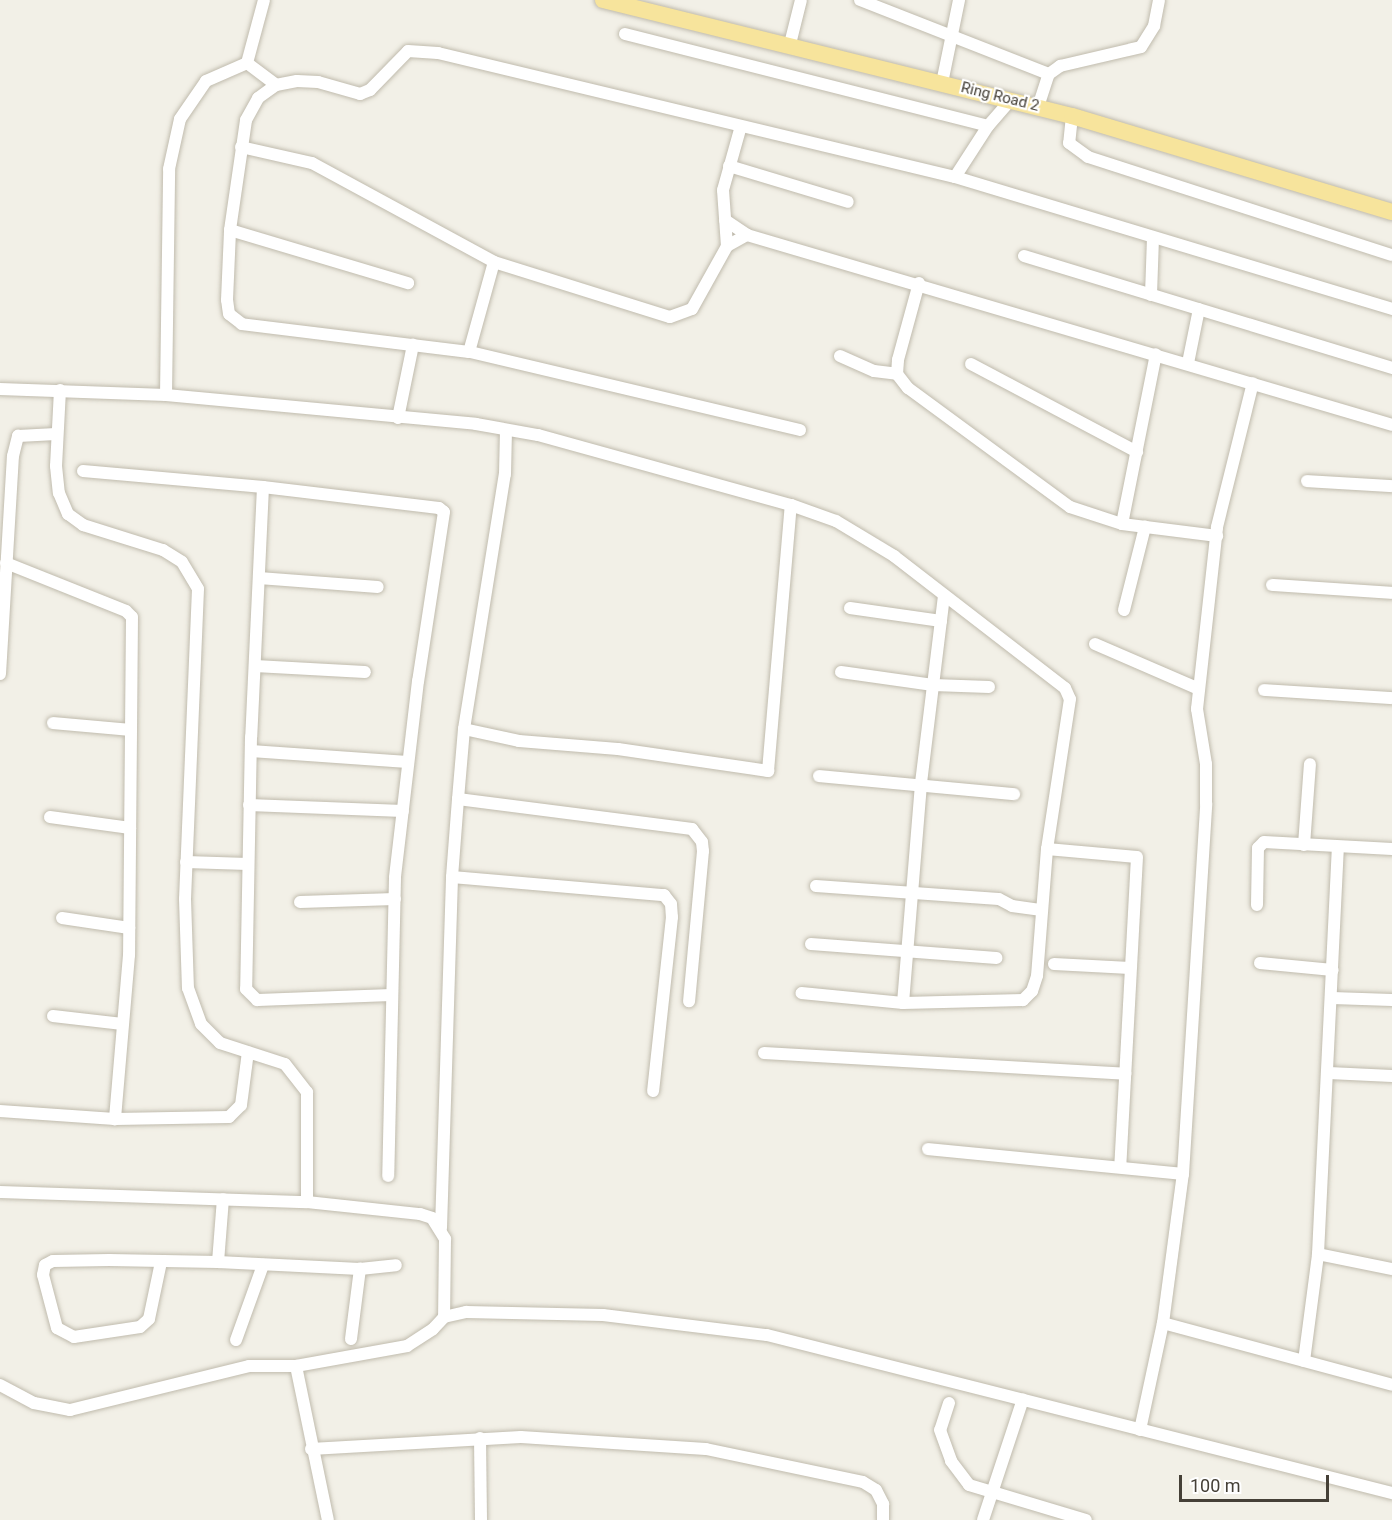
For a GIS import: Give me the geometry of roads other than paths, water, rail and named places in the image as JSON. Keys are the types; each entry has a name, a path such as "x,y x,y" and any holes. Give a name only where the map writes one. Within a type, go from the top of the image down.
{"main road":[{"name":"Ring Road 2","path":"603,0 790,44 1072,116 1392,212"}],"street":[{"path":"247,63 264,0"},
{"path":"790,44 801,0"},
{"path":"861,0 952,38 1049,74"},
{"path":"942,83 959,0"},
{"path":"1038,107 1049,74 1060,66 1141,47 1154,26 1158,0"},
{"path":"625,34 988,126"},
{"path":"800,430 469,352 242,324 229,314 227,300 230,230 246,120 258,98 276,85 318,82 360,94 369,90 401,55 416,49 955,177 1392,309"},
{"path":"247,63 276,85"},
{"path":"166,395 169,169 180,119 206,81 247,63"},
{"path":"955,177 988,126 1010,100"},
{"path":"1072,116 1069,143 1089,157 1392,255"},
{"path":"727,246 723,190 741,126"},
{"path":"241,147 312,163 494,262 670,317 692,309 727,246 747,235"},
{"path":"729,166 848,202"},
{"path":"725,220 747,235 919,283 1392,425"},
{"path":"230,230 408,283"},
{"path":"1151,295 1154,238"},
{"path":"1024,256 1392,368"},
{"path":"469,352 494,262"},
{"path":"919,283 898,360 897,374 908,388 1070,507 1122,524 1217,536"},
{"path":"1188,363 1199,309"},
{"path":"398,418 414,345"},
{"path":"1122,524 1156,354"},
{"path":"840,356 874,371 897,374"},
{"path":"971,364 1137,452"},
{"path":"1140,1430 1163,1323 1183,1174 1206,804 1206,764 1197,709 1199,688 1217,536 1253,383"},
{"path":"0,389 166,395 506,430 681,472 791,505 867,537 944,595 1065,688 1070,699 1047,849 1037,976 1032,992 1023,1000 903,1003 801,993"},
{"path":"60,390 56,434 59,493 68,514 83,525 163,550 182,562 198,589 186,862 188,988 201,1024 220,1043 285,1064 307,1092 307,1202"},
{"path":"444,1317 445,1239 441,1228 452,877 464,729 505,474 506,430"},
{"path":"0,674 13,456 18,436 56,434"},
{"path":"83,471 263,487 439,508 444,513 408,762 395,899 388,1176"},
{"path":"1307,481 1392,486"},
{"path":"263,487 249,805 246,989 250,996 257,1000 392,995"},
{"path":"464,729 519,741 618,749 768,771 791,505"},
{"path":"1124,610 1145,527"},
{"path":"6,563 126,611 132,617 129,928 115,1119"},
{"path":"259,578 378,587"},
{"path":"1272,585 1392,594"},
{"path":"903,1003 905,951 921,783 944,595"},
{"path":"850,608 941,621"},
{"path":"1095,644 1199,688"},
{"path":"255,666 365,672"},
{"path":"841,672 933,685 989,687"},
{"path":"1264,690 1392,698"},
{"path":"53,723 132,730"},
{"path":"251,751 408,762"},
{"path":"1304,845 1310,764"},
{"path":"819,776 921,783 1014,794"},
{"path":"458,799 692,829 702,842 702,851 689,1001"},
{"path":"249,805 403,811"},
{"path":"50,817 130,828"},
{"path":"1257,905 1260,844 1392,849"},
{"path":"1304,1361 1318,1254 1329,1073 1338,848"},
{"path":"1047,849 1137,857 1120,1167"},
{"path":"186,862 248,864"},
{"path":"452,877 664,895 671,904 672,917 653,1091"},
{"path":"816,886 999,899 1012,906 1042,910"},
{"path":"300,902 395,899"},
{"path":"62,918 129,928"},
{"path":"811,944 996,958"},
{"path":"1260,963 1333,970"},
{"path":"1054,964 1130,968"},
{"path":"1332,998 1392,1000"},
{"path":"53,1016 123,1024"},
{"path":"0,1111 115,1119 229,1117 242,1106 248,1052"},
{"path":"764,1053 1125,1074"},
{"path":"1329,1073 1392,1076"},
{"path":"928,1149 1183,1174"},
{"path":"0,1192 307,1202 420,1214 432,1218 441,1228"},
{"path":"218,1262 224,1199"},
{"path":"1318,1254 1392,1269"},
{"path":"161,1262 148,1319 140,1327 74,1337 57,1328 43,1275 45,1265 53,1261 218,1262 360,1269 396,1264"},
{"path":"236,1340 263,1265"},
{"path":"351,1339 360,1269"},
{"path":"0,1385 34,1403 70,1410 249,1366 296,1366 407,1346 433,1329 444,1317 498,1310 603,1315 717,1327 844,1352 1140,1430 1238,1451 1392,1493"},
{"path":"1163,1323 1392,1385"},
{"path":"296,1366 311,1449 328,1520"},
{"path":"983,1520 1023,1398"},
{"path":"949,1403 940,1430 951,1461 969,1485 992,1494 1086,1520"},
{"path":"311,1449 480,1438 706,1449 863,1482 876,1490 883,1504 883,1520"},
{"path":"480,1438 481,1520"}]}
